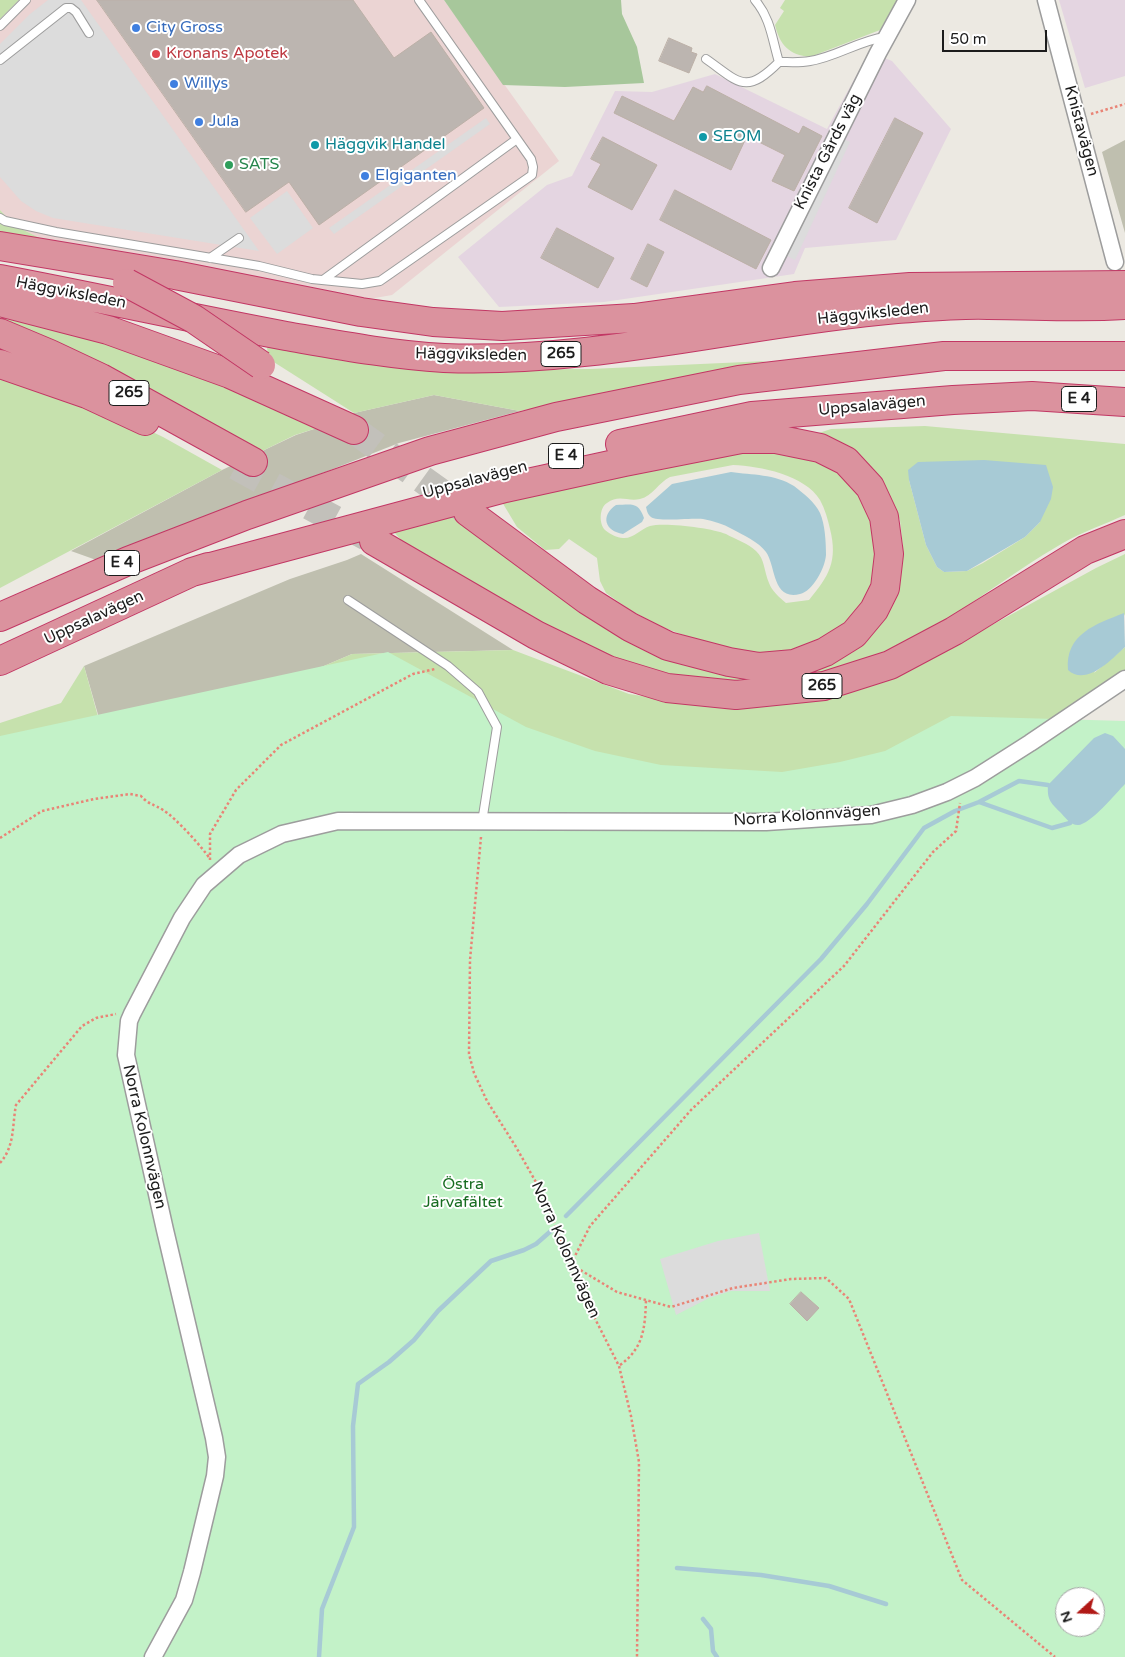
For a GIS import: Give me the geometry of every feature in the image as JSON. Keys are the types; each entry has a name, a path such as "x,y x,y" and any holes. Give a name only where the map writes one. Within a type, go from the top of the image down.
{"highway":[{"path":"0,246 175,276 361,312 433,322 502,326 634,318 795,296 1120,273"},
{"path":"0,302 108,330 230,374 354,430 194,319 127,284 41,253"},
{"name":"Häggviksleden","path":"0,280 92,296 236,327 348,347 443,358 584,353 786,323 896,310 984,304 1093,307 1125,305"},
{"name":"265","path":"0,334 50,354 101,378 244,464 87,394 0,364"},
{"name":"E 4","path":"0,617 128,561 247,515 430,451 556,417 739,380 944,356 1125,356"},
{"name":"Uppsalavägen","path":"0,661 192,572 427,492 586,451 752,416 953,400 1032,396 1125,402"},
{"path":"192,572 505,488 741,439 776,439 820,448 846,461 870,487 884,517 889,554 885,588 874,610 854,634 825,652 794,664 759,667 729,662 668,646 630,627 587,600 468,512"},
{"name":"265","path":"374,541 536,635 608,670 666,688 736,694 824,686 890,665 954,631 1085,550 1125,534"}],"street":[{"name":"Knista Gårds väg","path":"771,268 907,0"},
{"name":"Knistavägen","path":"1046,0 1120,273"},
{"name":"Norra Kolonnvägen","path":"153,1657 184,1600 215,1476 216,1457 214,1438 126,1056 129,1021 132,1014 182,918 215,866 282,834 338,821 766,822 872,815 912,805 947,792 975,778 1125,679"}],"lane":[{"path":"0,26 26,0"},
{"path":"0,218 5,221 56,232 259,266 312,279 362,284 380,281 532,175 531,159 419,0"},
{"path":"755,0 771,28 772,41 779,62"},
{"path":"0,60 66,8 71,8 76,12 89,33"},
{"path":"706,59 746,84 753,83 766,75 779,62 808,62 824,58 870,40 887,37"},
{"path":"323,280 517,139"},
{"path":"210,258 239,238"},
{"path":"348,600 448,666 478,692 498,726 482,822"}],"path":[{"path":"1077,118 1125,104"},
{"path":"215,866 210,834 236,790 281,744 413,674 448,666"},
{"path":"0,838 42,811 94,799 130,794 141,796 148,804 164,811 204,850 215,866"},
{"path":"959,804 956,831 933,852 844,966 691,1110 590,1226 571,1264 617,1292 671,1307 733,1288 791,1279 826,1278 848,1299 962,1580 1055,1657"},
{"name":"Norra Kolonnvägen","path":"482,822 470,960 469,1054 474,1073 487,1102 516,1147 545,1198 577,1283 620,1366 639,1462 637,1657"},
{"path":"0,1163 10,1148 14,1133 16,1105 82,1026 96,1018 112,1014 132,1014"},
{"path":"620,1366 626,1361 642,1338 646,1300"}],"shaded area":[{"path":"19,0 444,0 559,161 392,295 369,299 42,239 15,226 0,210 0,20"},
{"path":"48,0 81,0 259,251 53,218 36,211 21,201 0,177 0,44 30,14"},
{"path":"1059,0 1125,0 1125,76 1085,88"},
{"path":"869,52 892,61 951,129 896,240 805,248 794,274 604,302 499,307 458,257 547,185 572,176 615,91 652,92 715,74 827,129"},
{"path":"486,118 490,124 334,234 329,228"},
{"path":"840,137 850,142 795,260 785,255"},
{"path":"1125,140 1125,233 1102,152"},
{"path":"287,191 313,228 277,254 250,218"},
{"path":"434,395 520,411 399,443 99,561 71,551 222,470 296,435 354,413"},
{"path":"361,554 513,650 352,654 216,712 108,749 84,666 290,579"},
{"path":"759,1233 770,1291 731,1291 709,1298 676,1315 660,1259 718,1241"}],"green space":[{"path":"0,0 19,0 0,19"},
{"path":"444,0 621,0 622,14 637,47 644,83 565,87 503,85"},
{"path":"785,0 897,0 880,30 810,57 796,54 786,48 780,38 775,25 784,11 780,8"},
{"path":"0,210 15,226 42,239 0,234"},
{"path":"0,310 192,366 317,428 295,435 258,453 0,322"},
{"path":"270,343 485,370 590,369 767,361 520,411 434,395 354,413 269,359 267,348"},
{"path":"0,370 92,403 163,437 222,470 0,588"},
{"path":"925,426 1125,444 1125,515 1063,543 925,633 888,651 855,663 821,672 769,679 741,680 700,679 672,675 624,662 590,649 494,597 402,541 393,531 449,514 456,519 458,518 612,625 786,672 897,589 903,548 900,520 880,479 816,434 831,429","holes":["909,480 1040,522 1025,537 983,563 967,571 944,572 937,567 926,545"]},
{"path":"747,447 827,461 848,476 880,529 873,591 844,629 804,650 771,654 730,649 700,641 659,626 630,610 606,593 600,581 597,558 569,539 559,549 545,550 517,527 502,502","holes":["733,465 756,467 793,478 813,491 822,503 832,540 832,559 827,575 809,600 786,603 770,586 759,554 750,546 726,534 688,526 657,525 647,527 630,537 623,538 611,534 603,527 601,520 602,508 611,500 640,499 670,477"]},
{"path":"1125,554 1125,614 1094,673 1125,647 1125,670 1022,743 927,791 0,808 0,723 61,703 84,666 107,749 216,712 352,654 513,650 629,694 726,709 785,704 838,696 941,653"},
{"name":"Östra Järvafältet","path":"388,652 526,727 595,751 661,765 782,772 840,762 885,751 951,716 1125,721 1125,1657 0,1657 0,736"}],"water":[{"path":"984,460 1046,465 1053,487 1051,499 1040,522 1025,537 967,571 944,572 937,567 926,545 908,470 918,462"},
{"path":"731,472 763,476 787,482 812,501 818,509 824,528 826,555 818,578 805,592 791,595 784,592 776,581 769,558 763,548 729,527 703,519 667,520 655,518 651,517 648,513 646,507 672,484"},
{"path":"616,505 636,506 644,518 642,522 623,534 612,530 606,518 611,509"},
{"path":"1124,613 1125,647 1106,664 1091,673 1075,674 1068,670 1068,658 1077,639 1093,626"},
{"path":"1105,733 1113,736 1125,749 1125,784 1089,820 1083,824 1075,825 1052,803 1048,794 1048,785 1094,738"}],"building":[{"name":"Häggvik Handel","path":"97,0 353,0 394,58 431,32 484,108 319,225 289,182 246,212"},
{"path":"669,38 692,48 691,52 697,54 689,73 659,61"},
{"name":"SEOM","path":"707,86 799,134 803,126 822,136 794,191 772,181 785,155 747,136 731,170 614,113 622,96 674,121 693,87 703,92"},
{"path":"895,118 923,133 877,223 849,208"},
{"path":"603,137 657,165 632,210 588,187 601,164 591,159"},
{"path":"675,190 771,240 756,269 660,220"},
{"path":"557,228 614,258 598,288 541,258"},
{"path":"648,244 664,252 647,287 631,279"},
{"path":"801,1292 819,1308 807,1321 790,1304"}],"waterway":[{"path":"566,1216 821,959 867,904 924,828 1019,781 1048,785"},
{"path":"979,802 1052,828 1070,823"},
{"path":"319,1657 322,1609 354,1527 353,1426 358,1384 389,1362 414,1340 438,1311 491,1261 536,1244 552,1230"},
{"path":"677,1568 761,1575 829,1586 886,1604"},
{"path":"703,1619 711,1629 713,1651 717,1657"}],"tunnel":[{"path":"354,430 468,512"},
{"path":"236,466 367,537"}],"place":[{"name":"City Gross","path":"136,28"},
{"name":"Kronans Apotek","path":"156,54"},
{"name":"Willys","path":"174,84"},
{"name":"Jula","path":"199,122"},
{"name":"SEOM","path":"703,137"},
{"name":"Häggvik Handel","path":"315,145"},
{"name":"SATS","path":"229,165"},
{"name":"Elgiganten","path":"365,176"}]}
